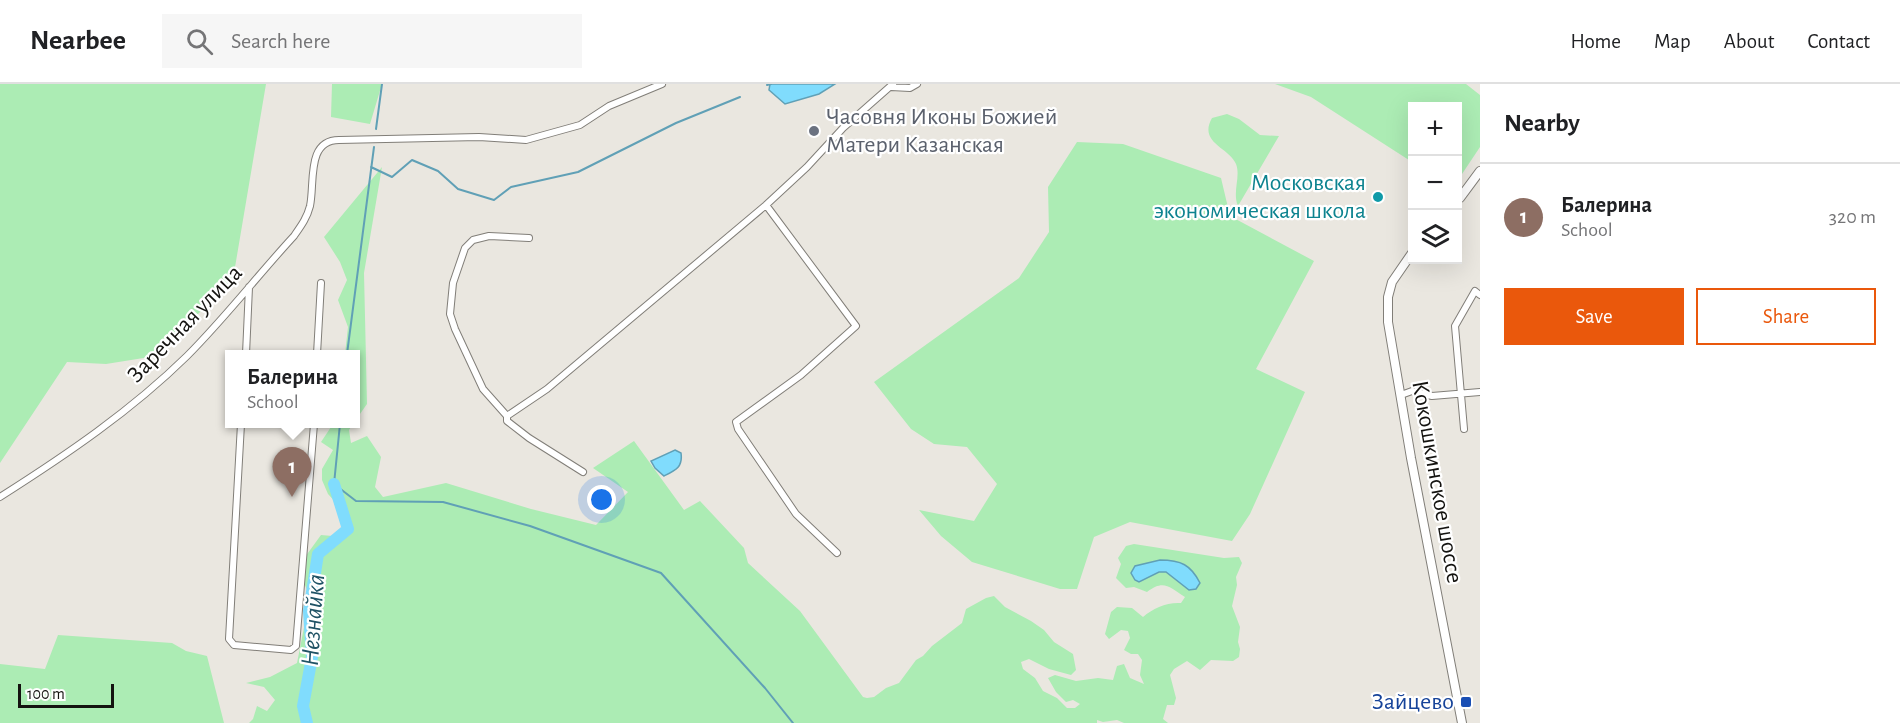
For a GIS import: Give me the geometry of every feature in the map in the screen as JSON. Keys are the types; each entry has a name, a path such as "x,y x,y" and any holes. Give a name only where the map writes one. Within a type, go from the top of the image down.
{"main road":[{"path":"1462,196 1480,171"},
{"path":"1462,197 1480,179"},
{"name":"Кокошкинское шоссе","path":"1408,259 1396,273 1388,297 1389,328 1411,458 1462,723"}],"street":[{"name":"Заречная улица","path":"0,497 48,467 116,418 186,356 294,236 306,217 310,203 316,153 318,148 327,141 479,137 526,140 580,125 609,106 662,84"},
{"path":"507,416 547,389 765,205 807,167 843,128 892,85 910,88 917,84"},
{"path":"765,205 856,326 801,375 736,422 738,429 796,514 837,552"},
{"path":"529,238 489,236 473,240 465,248 453,283 450,314 483,389 507,416 507,422 583,472"},
{"path":"317,350 321,283"},
{"path":"246,350 249,287"},
{"path":"1464,429 1455,326 1475,291 1480,295"},
{"path":"1401,395 1412,392 1432,396 1480,392"},
{"path":"241,428 228,639 234,645 291,650 296,645 314,428"}],"green space":[{"path":"0,84 266,84 233,279 156,356 106,364 67,362 0,463"},
{"path":"332,84 382,84 370,124 331,117"},
{"path":"1275,84 1466,84 1480,95 1480,147 1462,174 1462,102 1408,102 1408,159 1311,97"},
{"path":"1227,114 1239,119 1260,135 1279,136 1238,206 1236,164 1216,144 1209,133 1212,118"},
{"path":"1077,142 1123,144 1221,178 1230,216 1314,261 1256,369 1305,392 1250,514 1232,541 1130,522 1094,537 1077,589 1060,589 972,562 941,536 919,510 974,521 997,484 967,447 934,444 911,429 874,382 1019,278 1049,232 1048,187"},
{"path":"382,167 364,273 367,404 360,414 360,350 345,350 348,327 338,300 347,280 340,262 324,237"},
{"path":"330,428 350,428 351,443 367,436 381,457 375,487 383,497 446,483 531,509 596,525 628,492 593,468 634,441 684,510 700,501 744,548 748,563 800,611 863,697 867,698 874,697 886,688 899,683 916,660 962,623 966,609 994,596 1005,607 1031,621 1044,630 1054,642 1073,654 1076,670 1071,675 1049,669 1029,659 1021,662 1023,669 1035,678 1043,691 1057,698 1067,708 1075,708 1080,704 1073,700 1066,702 1056,692 1048,678 1055,675 1076,681 1098,678 1113,680 1117,666 1124,664 1130,678 1144,684 1140,675 1142,660 1138,654 1131,654 1124,650 1130,638 1128,631 1121,630 1109,639 1105,634 1111,612 1117,607 1132,608 1143,617 1160,606 1181,603 1185,597 1162,585 1147,592 1134,587 1126,588 1116,578 1121,564 1118,558 1126,546 1134,544 1224,558 1239,557 1242,563 1236,577 1237,585 1232,606 1240,627 1239,657 1233,661 1211,660 1200,670 1187,661 1174,669 1170,675 1176,698 1174,705 1167,705 1163,719 1168,723 1124,723 1117,720 1103,722 1097,720 1097,723 249,723 253,719 257,706 267,711 275,700 264,687 246,683 270,677 297,663 310,597 302,578 305,557 321,535 344,537 338,505 328,494 322,480 322,469 333,450 321,442"},
{"path":"58,635 172,643 186,651 207,656 224,723 0,723 0,664 45,669"}],"water":[{"path":"770,84 835,84 819,94 785,104 769,90"},
{"path":"675,450 681,453 680,465 664,476 651,461"},
{"path":"1160,560 1174,561 1189,568 1200,583 1196,589 1189,590 1166,572 1159,572 1139,582 1135,580 1131,573 1135,566"}],"waterway":[{"name":"Незнайка","path":"376,129 382,84"},
{"path":"767,85 771,84"},
{"path":"371,167 392,177 412,160 438,171 458,189 494,200 511,187 578,172 676,123 740,97"},
{"name":"Незнайка","path":"348,350 374,147"},
{"path":"340,428 334,484 356,501 443,502 530,526 661,573 765,688 793,723"},
{"name":"Незнайка","path":"307,723 303,706 312,657 309,611 318,554 348,529 334,484"}],"place":[{"name":"Часовня Иконы Божией Матери Казанская","path":"814,131"},
{"name":"Московская экономическая школа","path":"1378,197"},
{"name":"Балерина","path":"292,497"},
{"name":"Зайцево","path":"1466,702"}]}
